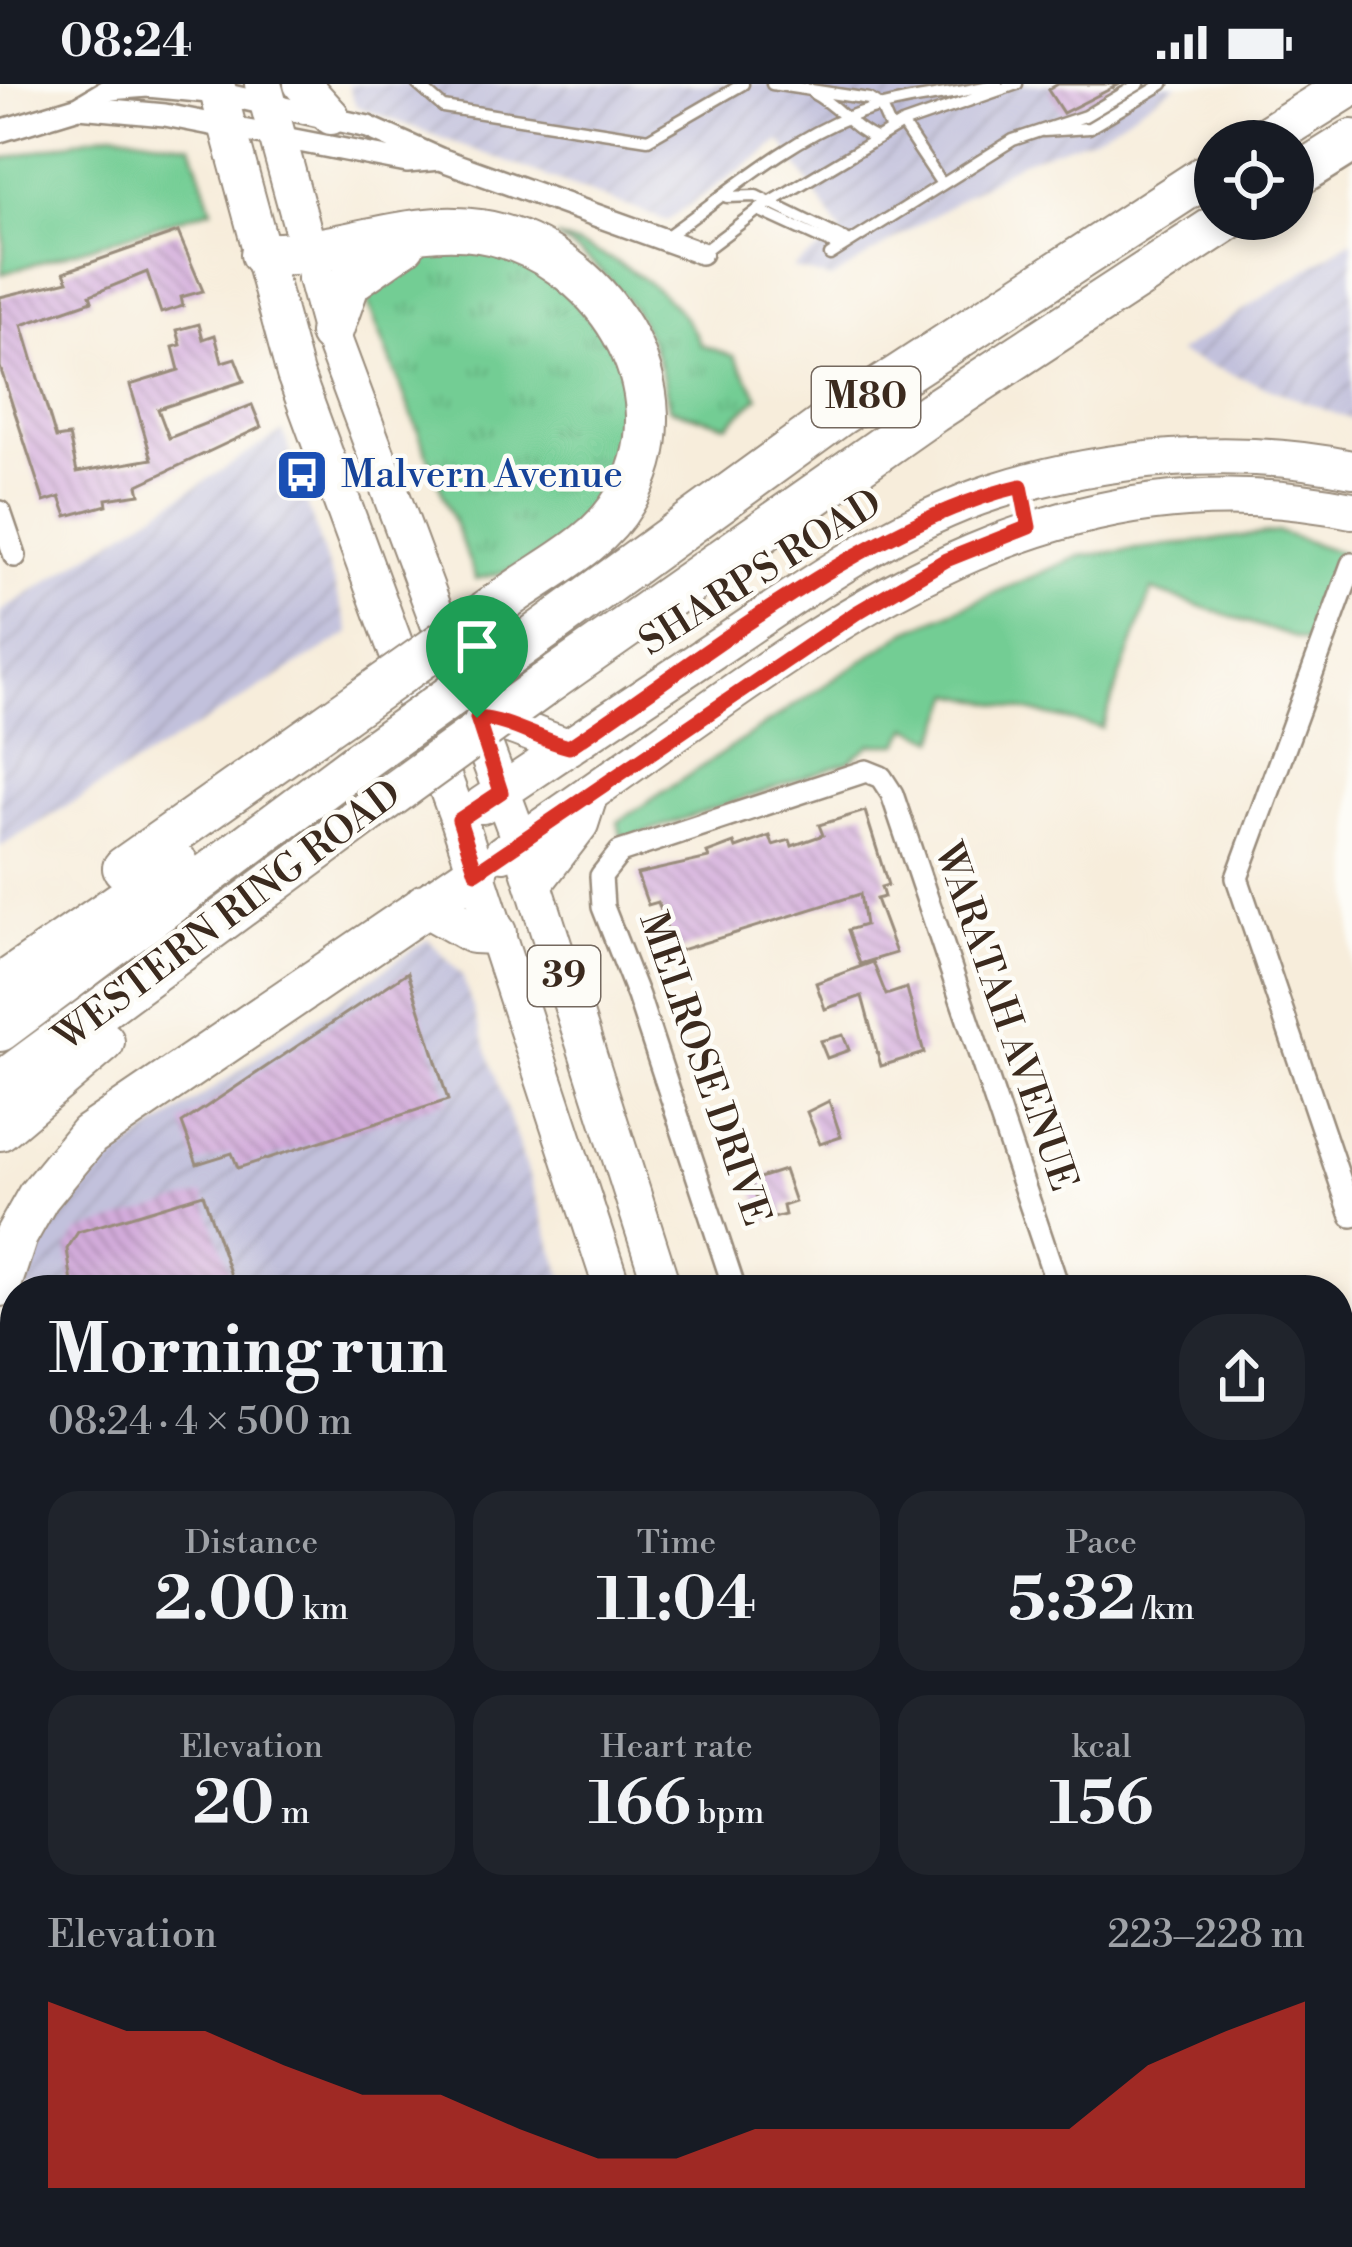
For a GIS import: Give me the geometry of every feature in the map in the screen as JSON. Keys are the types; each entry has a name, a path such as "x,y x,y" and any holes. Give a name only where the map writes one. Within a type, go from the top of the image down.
{"highway":[{"path":"1295,120 1352,84"},
{"path":"1314,165 1352,141"},
{"name":"WESTERN RING ROAD","path":"7,985 521,619 1194,184"},
{"path":"262,254 308,256 419,232 480,231 569,268 614,315 638,368 646,426 644,452 625,500 521,619"},
{"path":"332,333 349,282 419,232"},
{"name":"WESTERN RING ROAD","path":"12,1097 374,808 933,412 1196,240"},
{"path":"7,985 349,740"},
{"path":"3,1275 16,1236 38,1197 88,1135 476,872"},
{"path":"424,905 473,932 495,933"}],"main road":[{"path":"302,84 331,116"},
{"path":"217,89 310,419 459,820"},
{"path":"269,108 332,333 477,718 534,884"},
{"name":"SHARPS ROAD","path":"459,820 862,554 927,520 1021,486 1148,463 1226,456 1308,460 1352,469"},
{"path":"1021,486 1029,527"},
{"path":"476,872 886,594 946,560 1029,527 1146,504 1292,502 1352,510"},
{"path":"477,718 501,719 525,735 569,747"},
{"path":"534,884 580,824 591,790"},
{"name":"39","path":"459,820 608,1275"},
{"name":"39","path":"534,884 658,1275"}],"street":[{"path":"0,130 79,107 109,89 217,89 407,162 440,159"},
{"path":"79,107 165,115 228,129 269,108 331,116 701,253"},
{"path":"0,512 15,556"},
{"path":"1352,564 1237,878 1352,1216"},
{"name":"MELROSE DRIVE","path":"730,1275 638,996 603,907 601,876 620,852 849,774 874,774"},
{"name":"WARATAH AVENUE","path":"874,774 892,794 1054,1275"}],"lane":[{"path":"417,84 432,103 459,111 648,140 743,84"},
{"path":"772,84 850,94 881,107 942,184"},
{"path":"840,248 1023,135 1085,116 1139,84"},
{"path":"1023,135 1089,128 1162,84"},
{"path":"664,238 788,151 844,119 881,107 1006,86"},
{"path":"701,253 758,210 896,127 1006,86"},
{"path":"799,89 832,103 844,119 877,139"},
{"path":"724,197 756,196 771,202 840,248"},
{"path":"758,210 840,248"}],"shaded area":[{"path":"348,84 1178,84 1096,136 1020,162 831,279 792,268 842,234 781,141 667,221 356,106"},
{"path":"1352,240 1352,420 1177,353"},
{"path":"283,431 350,633 0,847 0,612"},
{"path":"428,939 462,975 562,1275 20,1275 43,1207"}],"green space":[{"path":"112,132 191,145 212,209 2,274 0,160"},
{"path":"556,237 599,253 641,277 676,308 701,345 734,356 759,397 727,425 669,408 656,355 633,309 600,270"},
{"path":"463,249 515,258 555,282 622,357 626,394 620,461 589,516 539,556 476,579 361,285 416,255"},
{"path":"1278,532 1342,553 1307,642 1152,590 1102,728 954,694 936,740 909,727 899,744 871,744 848,762 622,840 618,822 907,631 1080,556"}],"building":[{"path":"1058,84 1120,84 1063,113 1048,90"},
{"path":"178,232 203,291 181,297 183,306 161,313 147,272 90,295 92,301 22,325 56,438 69,436 77,472 152,459 130,385 179,370 173,347 181,345 177,330 199,324 203,339 215,335 222,362 235,358 244,381 158,409 169,438 252,405 261,427 138,485 140,494 106,499 107,505 67,516 60,497 44,502 0,367 0,297 68,281 64,272"},
{"path":"865,811 888,885 881,887 884,897 876,899 896,953 860,964 848,930 865,925 860,894 675,952 658,902 648,905 637,874 709,858 707,853 734,843 736,848 770,836 773,845 790,840 792,846 823,835 819,825"},
{"path":"873,962 886,995 907,988 924,1053 881,1066 862,996 825,1009 816,983"},
{"path":"408,972 448,1100 238,1168 232,1153 197,1164 182,1123"},
{"path":"843,1035 849,1050 827,1058 820,1041"},
{"path":"829,1101 841,1137 820,1144 807,1112"},
{"path":"784,1170 795,1202 783,1206 785,1215 766,1220 750,1181"},
{"path":"203,1194 231,1275 71,1275 67,1249 78,1232"}],"place":[{"name":"Malvern Avenue","path":"302,475"}],"route":[{"path":"1021,486 1029,527 946,560 886,594 476,872 459,820 501,792 477,718 501,719 525,735 569,747 862,554 927,520 993,492 1021,486"}]}
